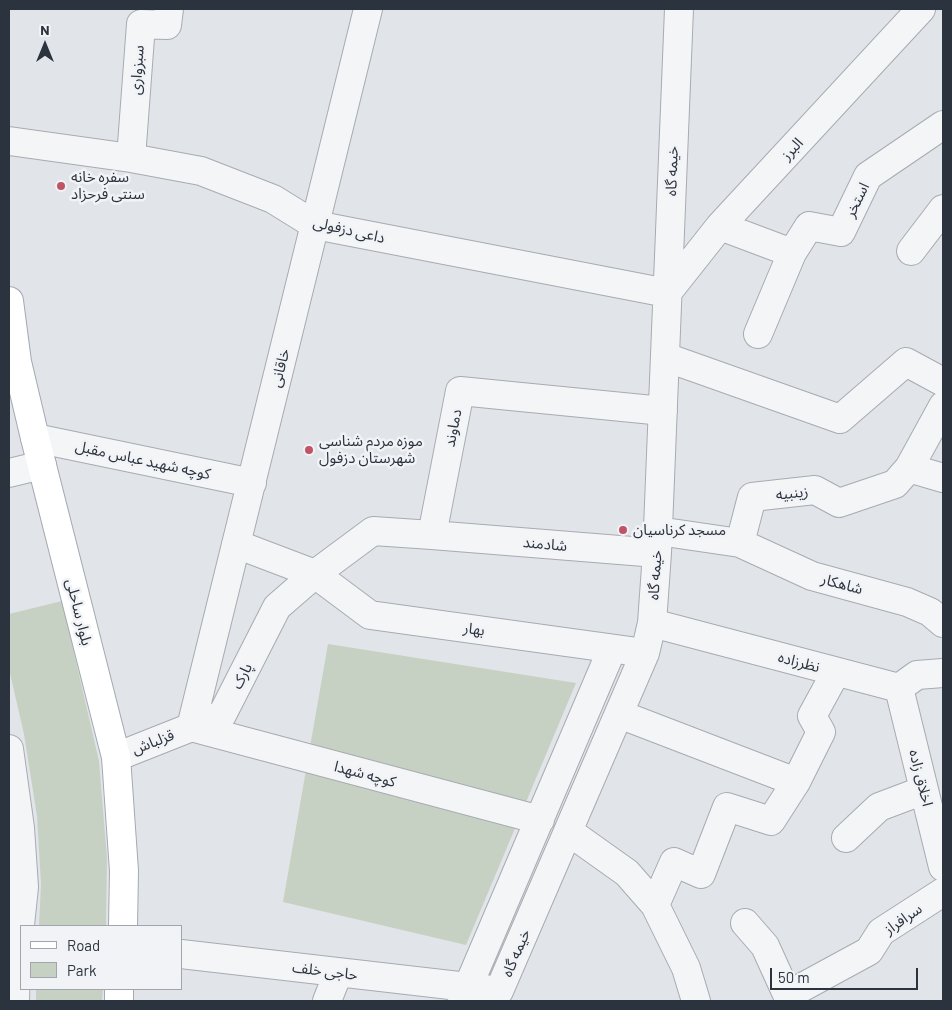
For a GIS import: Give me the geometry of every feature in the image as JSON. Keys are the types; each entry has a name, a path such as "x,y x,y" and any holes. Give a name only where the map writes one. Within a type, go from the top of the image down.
{"main road":[{"name":"بلوار ساحلی","path":"9,301 18,362 35,438 116,757 124,871 123,925"}],"street":[{"name":"سبزواری","path":"131,158 141,24 167,25 169,9"},
{"name":"خاقانی","path":"191,727 368,9"},
{"name":"خیمه گاه","path":"466,994 507,996 568,831 645,654 652,623 663,411 679,9"},
{"name":"البرز","path":"667,293 720,226 921,9"},
{"name":"استخر","path":"792,253 809,226 841,232 868,176 943,125"},
{"name":"داعی دزفولی","path":"9,141 201,170 274,199 315,225 667,293"},
{"path":"912,251 943,210"},
{"path":"720,226 792,253 758,334"},
{"path":"665,357 840,419 906,362 943,382"},
{"name":"دماوند","path":"432,536 460,391 663,411"},
{"name":"زینبیه","path":"740,543 752,497 815,490 839,503 895,484 909,468 943,406"},
{"name":"کوچه شهید عباس مقبل","path":"35,438 252,483"},
{"path":"9,473 42,465"},
{"path":"909,468 943,478"},
{"path":"316,574 373,531 432,536"},
{"name":"شادمند","path":"432,536 657,542"},
{"path":"657,542 740,543"},
{"name":"شاهکار","path":"740,543 812,576 907,602 930,612 943,623"},
{"name":"بهار","path":"236,544 316,574 370,615 645,654"},
{"name":"پارک","path":"191,727 222,715 277,607 316,574"},
{"name":"نظرزاده","path":"652,623 899,688"},
{"path":"466,994 612,648"},
{"path":"655,905 674,862 701,874 727,807 771,821 796,782 821,732 812,716 836,672"},
{"path":"899,688 917,675 943,673"},
{"name":"اخلاق زاده","path":"899,688 943,867"},
{"path":"619,714 796,782"},
{"name":"قزلباش","path":"116,757 191,727"},
{"name":"کوچه شهدا","path":"191,727 540,820"},
{"path":"9,749 20,828 24,887 16,963 15,1001"},
{"path":"846,838 879,807 924,790"},
{"path":"568,831 627,873 655,905 686,968 696,1001"},
{"name":"سرافراز","path":"789,998 870,951 882,932 943,892"},
{"path":"745,923 765,946 789,998"},
{"path":"9,929 16,963"},
{"name":"حاجی خلف","path":"182,954 338,972 466,994"},
{"path":"327,1001 338,972"}],"green space":[{"path":"62,601 99,761 107,858 106,925 39,925 41,884 37,816 24,734 9,669 9,614"},
{"path":"328,644 576,683 466,945 283,902"},
{"path":"36,990 103,990 102,1001 36,1001"}],"place":[{"name":"سفره خانه سنتی فرحزاد","path":"61,186"},
{"name":"موزه مردم شناسی شهرستان دزفول","path":"309,450"},
{"name":"مسجد کرناسیان","path":"623,530"}]}
